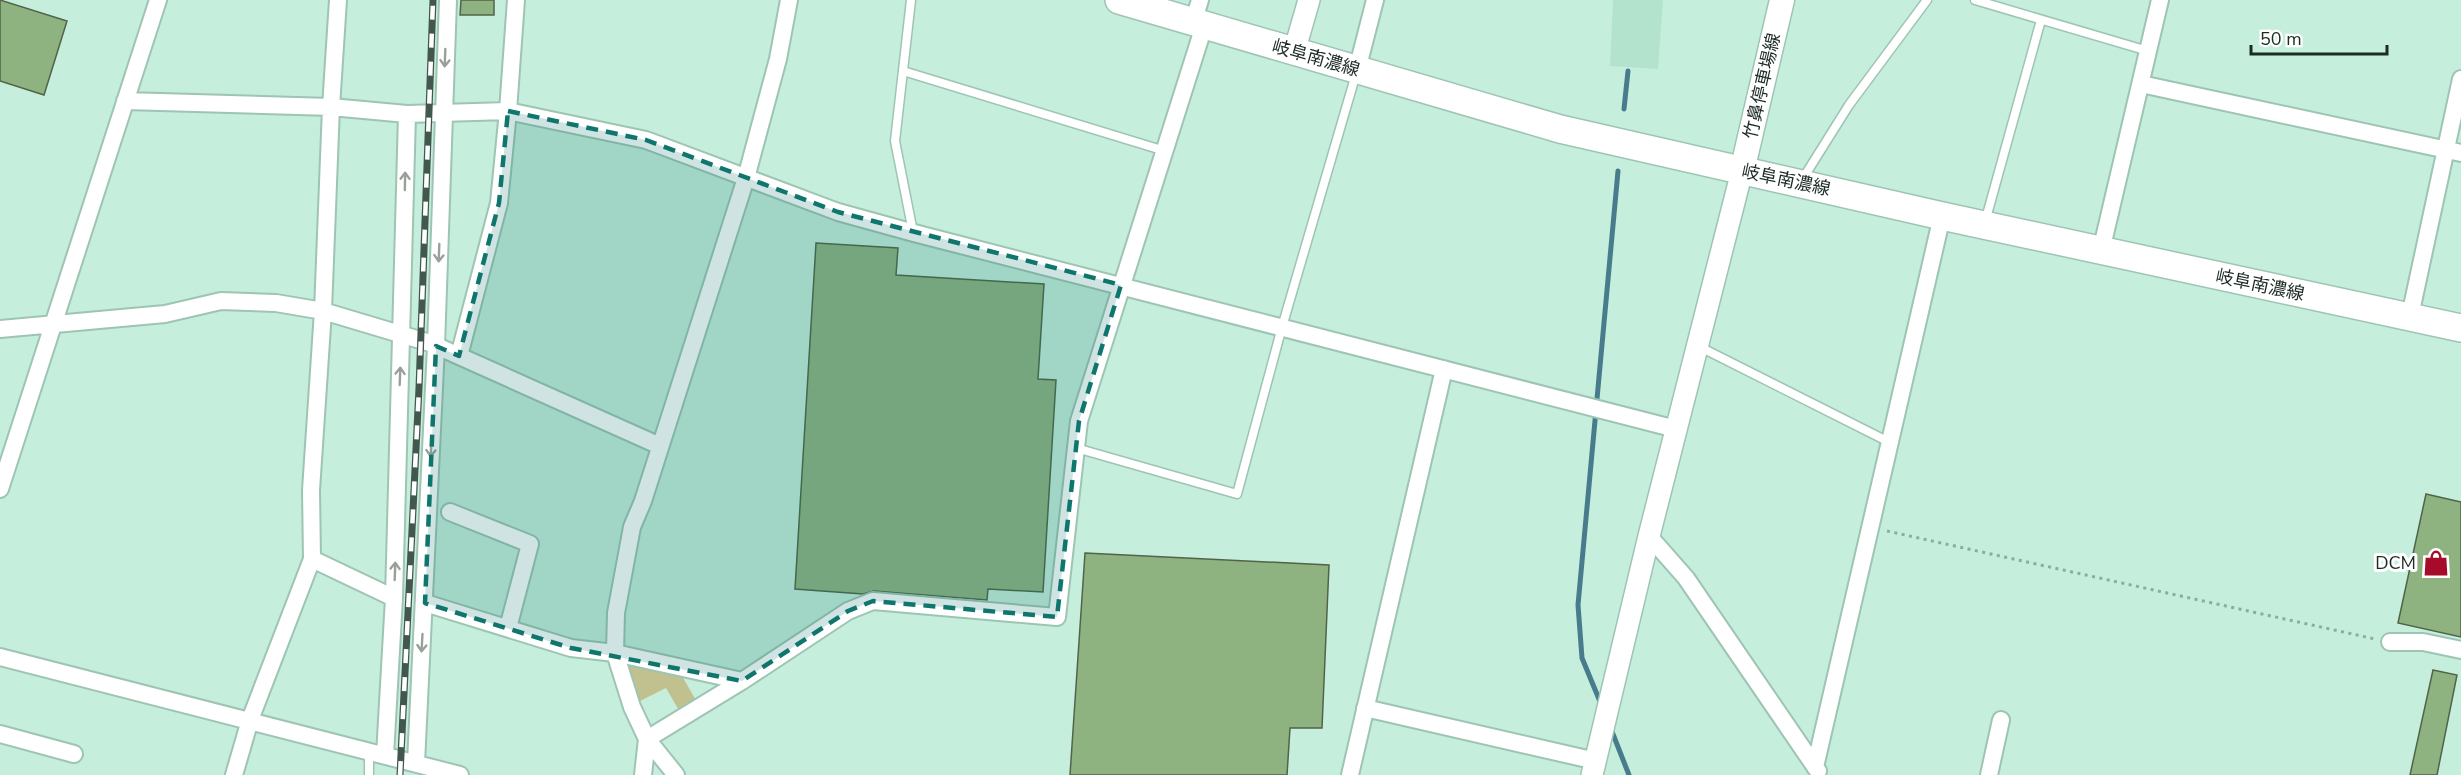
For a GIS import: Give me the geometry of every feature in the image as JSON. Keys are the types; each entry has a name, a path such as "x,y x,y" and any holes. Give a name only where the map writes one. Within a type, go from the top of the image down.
{"main road":[{"name":"岐阜南濃線","path":"1119,0 1199,16 1294,52 1560,129 1742,171 1801,182 1942,216 2461,328"},
{"name":"竹鼻停車場線","path":"1742,171 1782,0"}],"street":[{"path":"0,489 158,0"},
{"path":"234,775 250,720 312,559 311,490 323,311 331,107 338,0"},
{"path":"416,763 436,346 448,0"},
{"path":"459,356 499,203 516,0"},
{"path":"676,775 647,740 632,707 615,653 615,613 632,527 746,178 778,59 789,0"},
{"path":"1294,52 1309,0"},
{"path":"1357,70 1376,0"},
{"path":"2101,251 2160,0"},
{"path":"647,740 848,611 873,601 1057,617 1079,421 1165,151 1199,16"},
{"path":"2410,316 2453,152 2461,79"},
{"path":"2141,84 2453,152"},
{"path":"125,101 331,107 407,114 508,111 646,140 837,212 1676,429"},
{"path":"377,753 394,597 407,114"},
{"path":"1365,708 1595,765 1649,536 1742,171"},
{"path":"1818,771 1870,527 1942,216"},
{"path":"0,329 165,314 221,301 276,303 323,311 436,346 660,446"},
{"path":"1350,775 1443,369"},
{"path":"450,512 530,544 508,628"},
{"path":"1649,536 1686,578 1818,771"},
{"path":"312,559 394,597"},
{"path":"425,603 571,648 615,653 742,681"},
{"path":"2390,642 2423,642 2461,650"},
{"path":"0,657 460,775"},
{"path":"1989,775 2001,720"},
{"path":"0,734 74,754"},
{"path":"643,775 647,740"}],"lane":[{"path":"911,0 895,141 914,233"},
{"path":"1801,182 1849,105 1927,0"},
{"path":"1975,0 2148,51"},
{"path":"1984,225 2041,20"},
{"path":"1076,448 1237,494 1282,327 1357,70"},
{"path":"903,71 1165,151"},
{"path":"1697,346 1889,442"},
{"path":"369,775 377,753"}],"path":[{"path":"1870,527 2390,642"}],"highlighted area":[{"path":"508,111 646,140 838,212 1121,285 1079,421 1057,617 873,601 848,611 742,681 571,648 425,603 436,346 459,356 499,203"}],"shaded area":[{"path":"1613,0 1663,0 1658,69 1610,66"},
{"path":"620,656 678,669 698,704 681,714 666,688 636,703"}],"building":[{"path":"0,0 67,21 44,95 0,81"},
{"path":"461,0 494,0 494,15 460,15"},
{"path":"816,243 898,248 896,275 1044,284 1038,379 1056,380 1043,592 988,589 987,600 874,591 863,594 795,589"},
{"name":"DCM","path":"2426,494 2461,502 2461,637 2398,623"},
{"path":"1085,553 1329,565 1322,728 1290,728 1287,775 1070,775"},
{"path":"2433,670 2457,675 2437,775 2410,775"}],"waterway":[{"path":"1624,109 1628,71"},
{"path":"1601,704 1582,658 1578,605 1618,171"},
{"path":"1611,729 1629,775"}],"railway":[{"path":"400,775 419,388 433,0"}],"place":[{"name":"DCM","path":"2436,563"}]}
